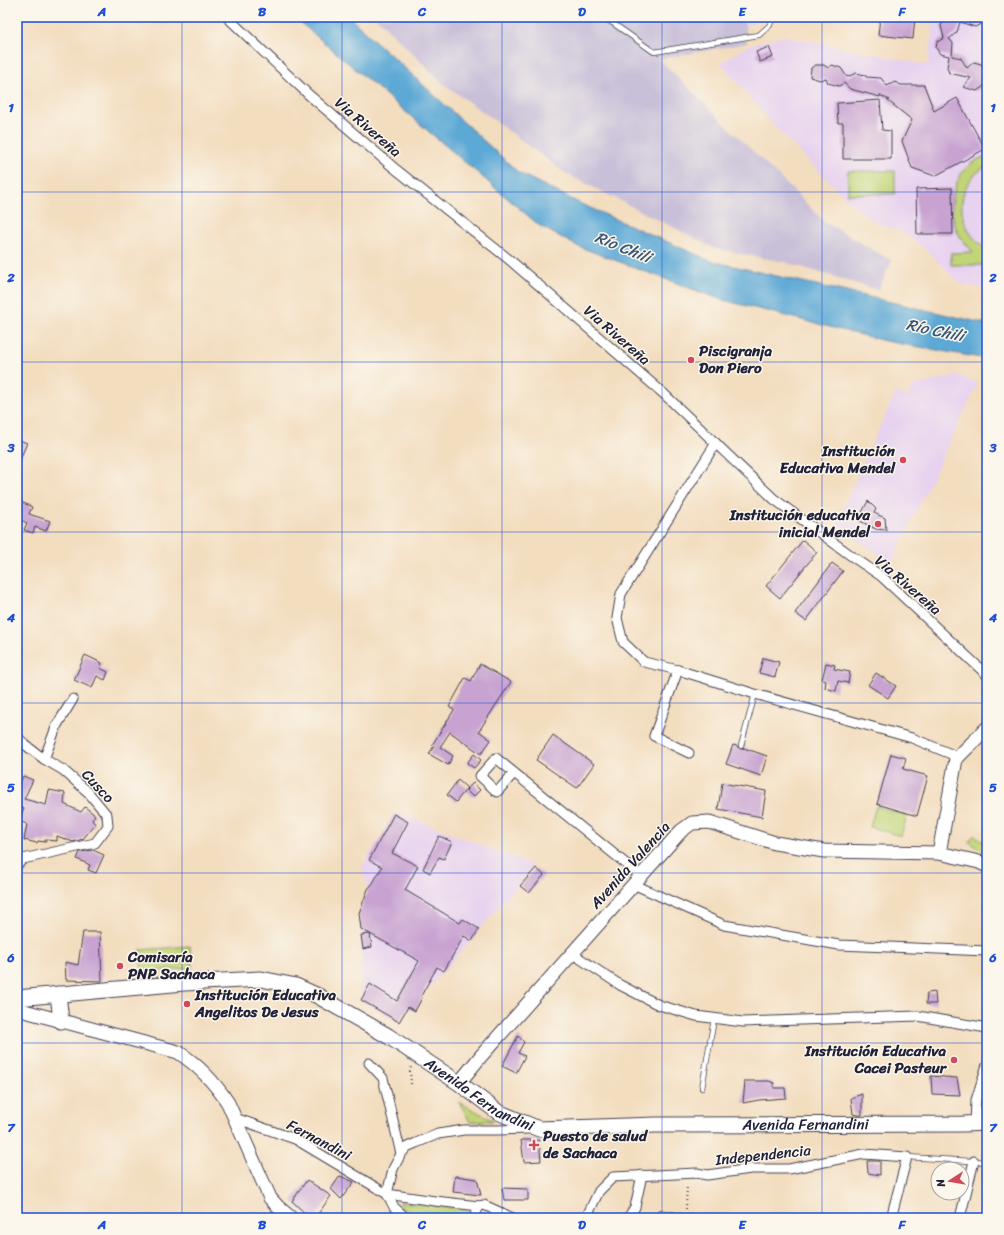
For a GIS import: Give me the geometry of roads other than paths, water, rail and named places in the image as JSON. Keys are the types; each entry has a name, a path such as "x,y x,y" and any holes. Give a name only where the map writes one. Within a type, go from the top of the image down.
{"main road":[{"name":"Avenida Fernandini","path":"17,998 184,983 261,979 281,982 296,986 324,1000 388,1036 459,1083 498,1112 539,1129 656,1124 981,1123"},
{"path":"58,994 61,1021"}],"street":[{"name":"Via Rivereña","path":"227,17 315,100 393,167 511,262 664,394 774,499 881,576 987,676"},
{"path":"716,443 620,594 617,618 624,642 644,662 678,670 755,694 912,738 951,754 956,758"},
{"path":"678,670 654,736 690,753"},
{"path":"44,759 57,725 73,699"},
{"path":"939,853 956,758 987,728"},
{"name":"Cusco","path":"17,736 24,744 44,759 63,770 88,792 107,815 108,826 95,843 23,859 17,865"},
{"path":"514,773 637,880 724,925 839,945 987,951"},
{"name":"Avenida Valencia","path":"459,1083 481,1056 637,880 681,831 692,823 709,822 775,843 824,851 939,853 979,862 987,866"},
{"path":"573,954 620,985 660,1005 696,1016 743,1022 918,1016 987,1028"},
{"path":"17,1009 178,1052 190,1060 220,1091 228,1103 270,1198 291,1218"},
{"path":"369,1063 383,1078 401,1154"},
{"path":"981,1123 976,1100 987,1065"},
{"name":"Fernandini","path":"235,1118 294,1139 387,1194"},
{"path":"406,1218 394,1207 387,1194 394,1169 401,1154 408,1147 438,1134 464,1130 539,1129"},
{"name":"Independencia","path":"586,1218 599,1191 613,1177 688,1173 707,1175 751,1169 789,1169 864,1154 907,1157"},
{"path":"891,1218 907,1157"},
{"path":"960,1218 974,1161"},
{"path":"628,1218 635,1207 642,1175"},
{"path":"387,1194 479,1206 484,1205 513,1218"},
{"path":"474,1218 479,1206"}],"lane":[{"path":"463,17 465,19 490,17"},
{"path":"604,17 654,52 759,35 770,25 773,17"},
{"path":"741,746 755,694"},
{"path":"702,1088 714,1019"},
{"name":"Independencia","path":"907,1157 987,1162"},
{"path":"660,1212 692,1218"}],"water":[{"name":"Río Chili","path":"294,17 349,17 519,173 579,203 711,261 987,324 987,359 885,341 719,299 577,246 540,226"}],"place":[{"name":"Piscigranja Don Piero","path":"691,360"},
{"name":"Institución Educativa Mendel","path":"903,460"},
{"name":"Institución educativa inicial Mendel","path":"878,524"},
{"name":"Comisaría PNP Sachaca","path":"120,966"},
{"name":"Institución Educativa Angelitos De Jesus","path":"187,1004"},
{"name":"Institución Educativa Cacei Pasteur","path":"954,1060"},
{"name":"Puesto de salud de Sachaca","path":"534,1145"}]}
